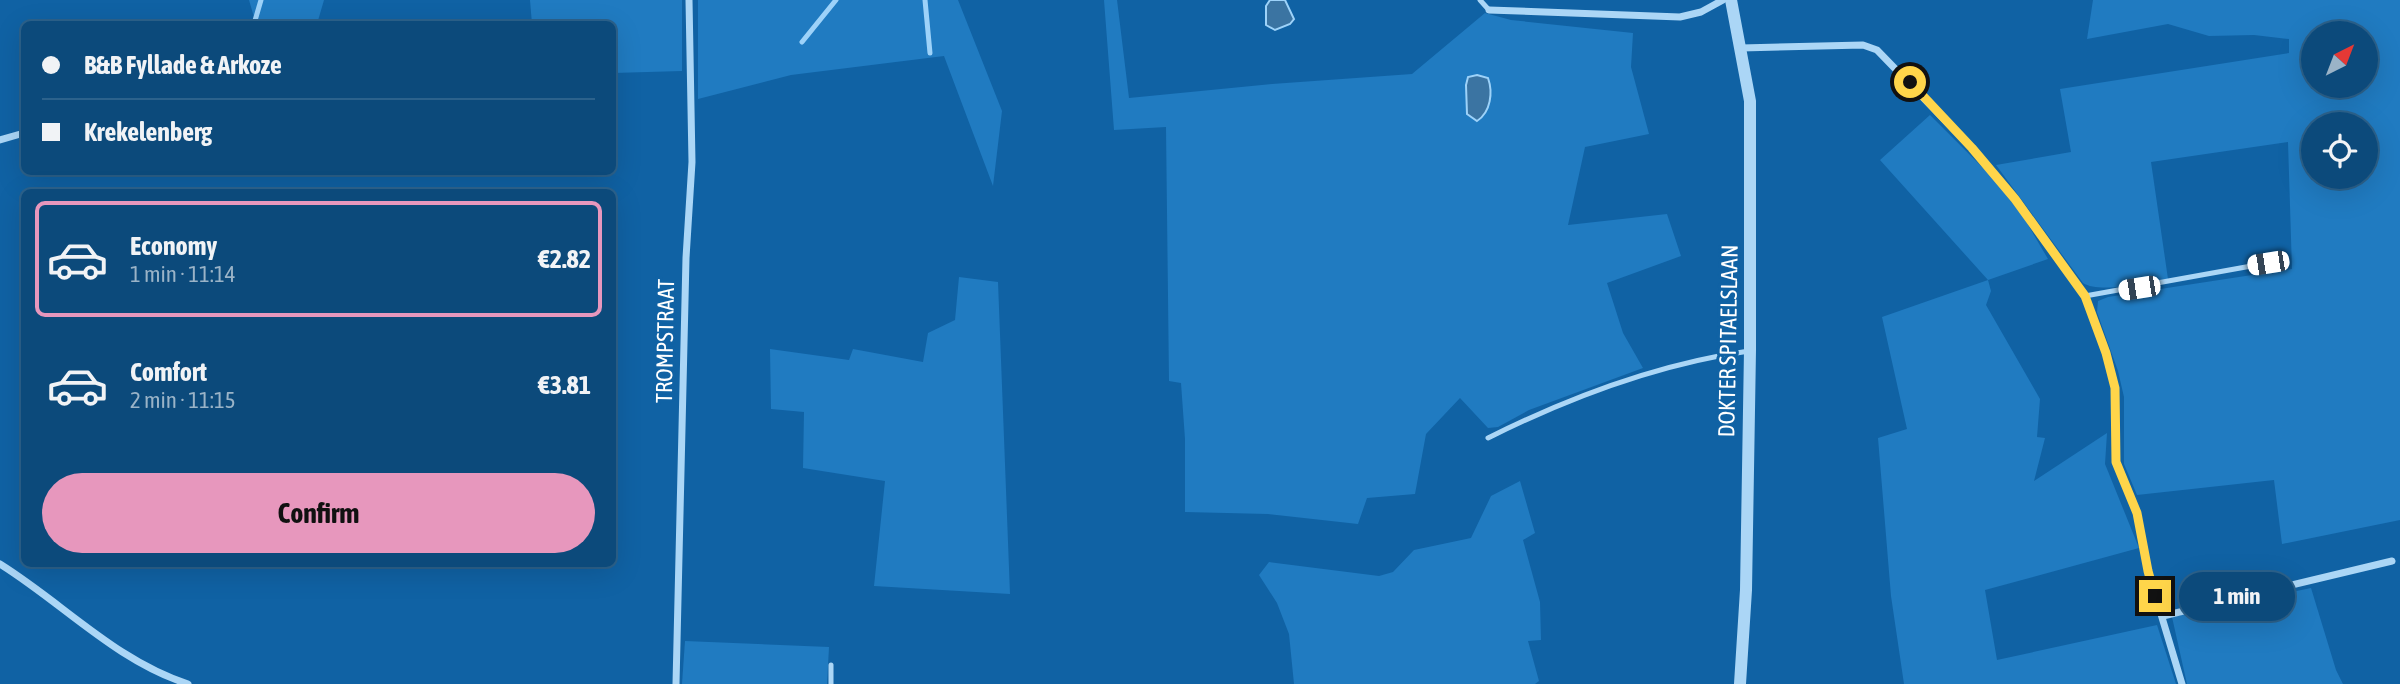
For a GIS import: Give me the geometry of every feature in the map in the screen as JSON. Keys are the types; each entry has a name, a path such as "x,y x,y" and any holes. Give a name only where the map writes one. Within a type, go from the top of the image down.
{"street":[{"name":"TROMPSTRAAT","path":"676,684 686,258 692,162 689,0"},
{"path":"1489,10 1680,17 1701,12 1723,0"},
{"name":"DOKTER SPITAELSLAAN","path":"1731,0 1750,101 1746,590 1740,684"},
{"path":"1741,48 1863,45 1877,50 1972,148 2015,199 2085,296 2106,353 2115,388 2116,462 2137,513 2148,571 2182,684"},
{"path":"0,140 21,134"},
{"path":"2163,617 2392,561"},
{"path":"0,564 116,650 168,681 188,684"}],"lane":[{"path":"1480,0 1489,10"},
{"path":"2085,296 2268,263"},
{"path":"1488,438 1538,413 1664,367 1750,350"},
{"path":"831,665 831,684"}],"shaded area":[{"path":"249,0 324,0 318,21 255,21"},
{"path":"530,0 682,0 682,71 616,73 616,21 532,21"},
{"path":"698,0 958,0 1002,111 993,186 944,56 791,75 698,99"},
{"path":"1104,0 1117,0 1129,98 1412,74 1485,13 1511,20 1633,33 1631,67 1649,134 1585,147 1568,225 1667,214 1681,256 1607,283 1623,333 1643,368 1529,410 1498,427 1488,428 1460,398 1426,434 1415,494 1367,498 1358,524 1268,514 1185,512 1185,439 1181,383 1169,381 1166,127 1114,130"},
{"path":"1270,0 1285,0 1294,19 1290,24 1275,30 1266,25 1266,6"},
{"path":"2093,0 2400,0 2400,520 2282,544 2274,480 2137,495 2124,464 2124,397 2118,371 2097,312 2098,301 2108,297 2292,269 2288,142 2151,162 2168,279 2112,287 2083,283 1996,165 2071,152 2060,89 2289,53 2289,39 2254,35 2209,36 2168,24 2087,39"},
{"path":"1477,75 1488,78 1490,95 1488,107 1477,121 1467,114 1466,85 1468,77"},
{"path":"1930,115 1991,176 2024,218 2048,259 1988,280 1880,160"},
{"path":"959,277 998,282 1010,594 874,586 885,481 803,468 804,412 771,409 770,349 849,360 853,349 923,362 928,333 955,320"},
{"path":"1988,280 1991,291 1986,305 2040,399 2037,437 2045,438 2034,481 2107,433 2105,464 2139,548 1985,590 1997,660 2157,625 2176,684 1904,684 1891,596 1878,438 1907,429 1882,317"},
{"path":"1520,481 1535,533 1523,540 1540,602 1541,640 1528,641 1539,681 1535,684 1294,684 1289,634 1277,603 1259,575 1269,562 1379,576 1393,572 1414,550 1471,538 1491,496"},
{"path":"2311,588 2336,670 2343,684 2187,684 2172,617"},
{"path":"685,641 829,647 827,684 682,684"}],"waterway":[{"path":"255,21 261,0"},
{"path":"802,42 836,0"},
{"path":"925,0 930,53"}],"route":[{"path":"1910,82 2015,199 2085,296 2106,353 2115,388 2116,462 2137,513 2155,596"}]}
